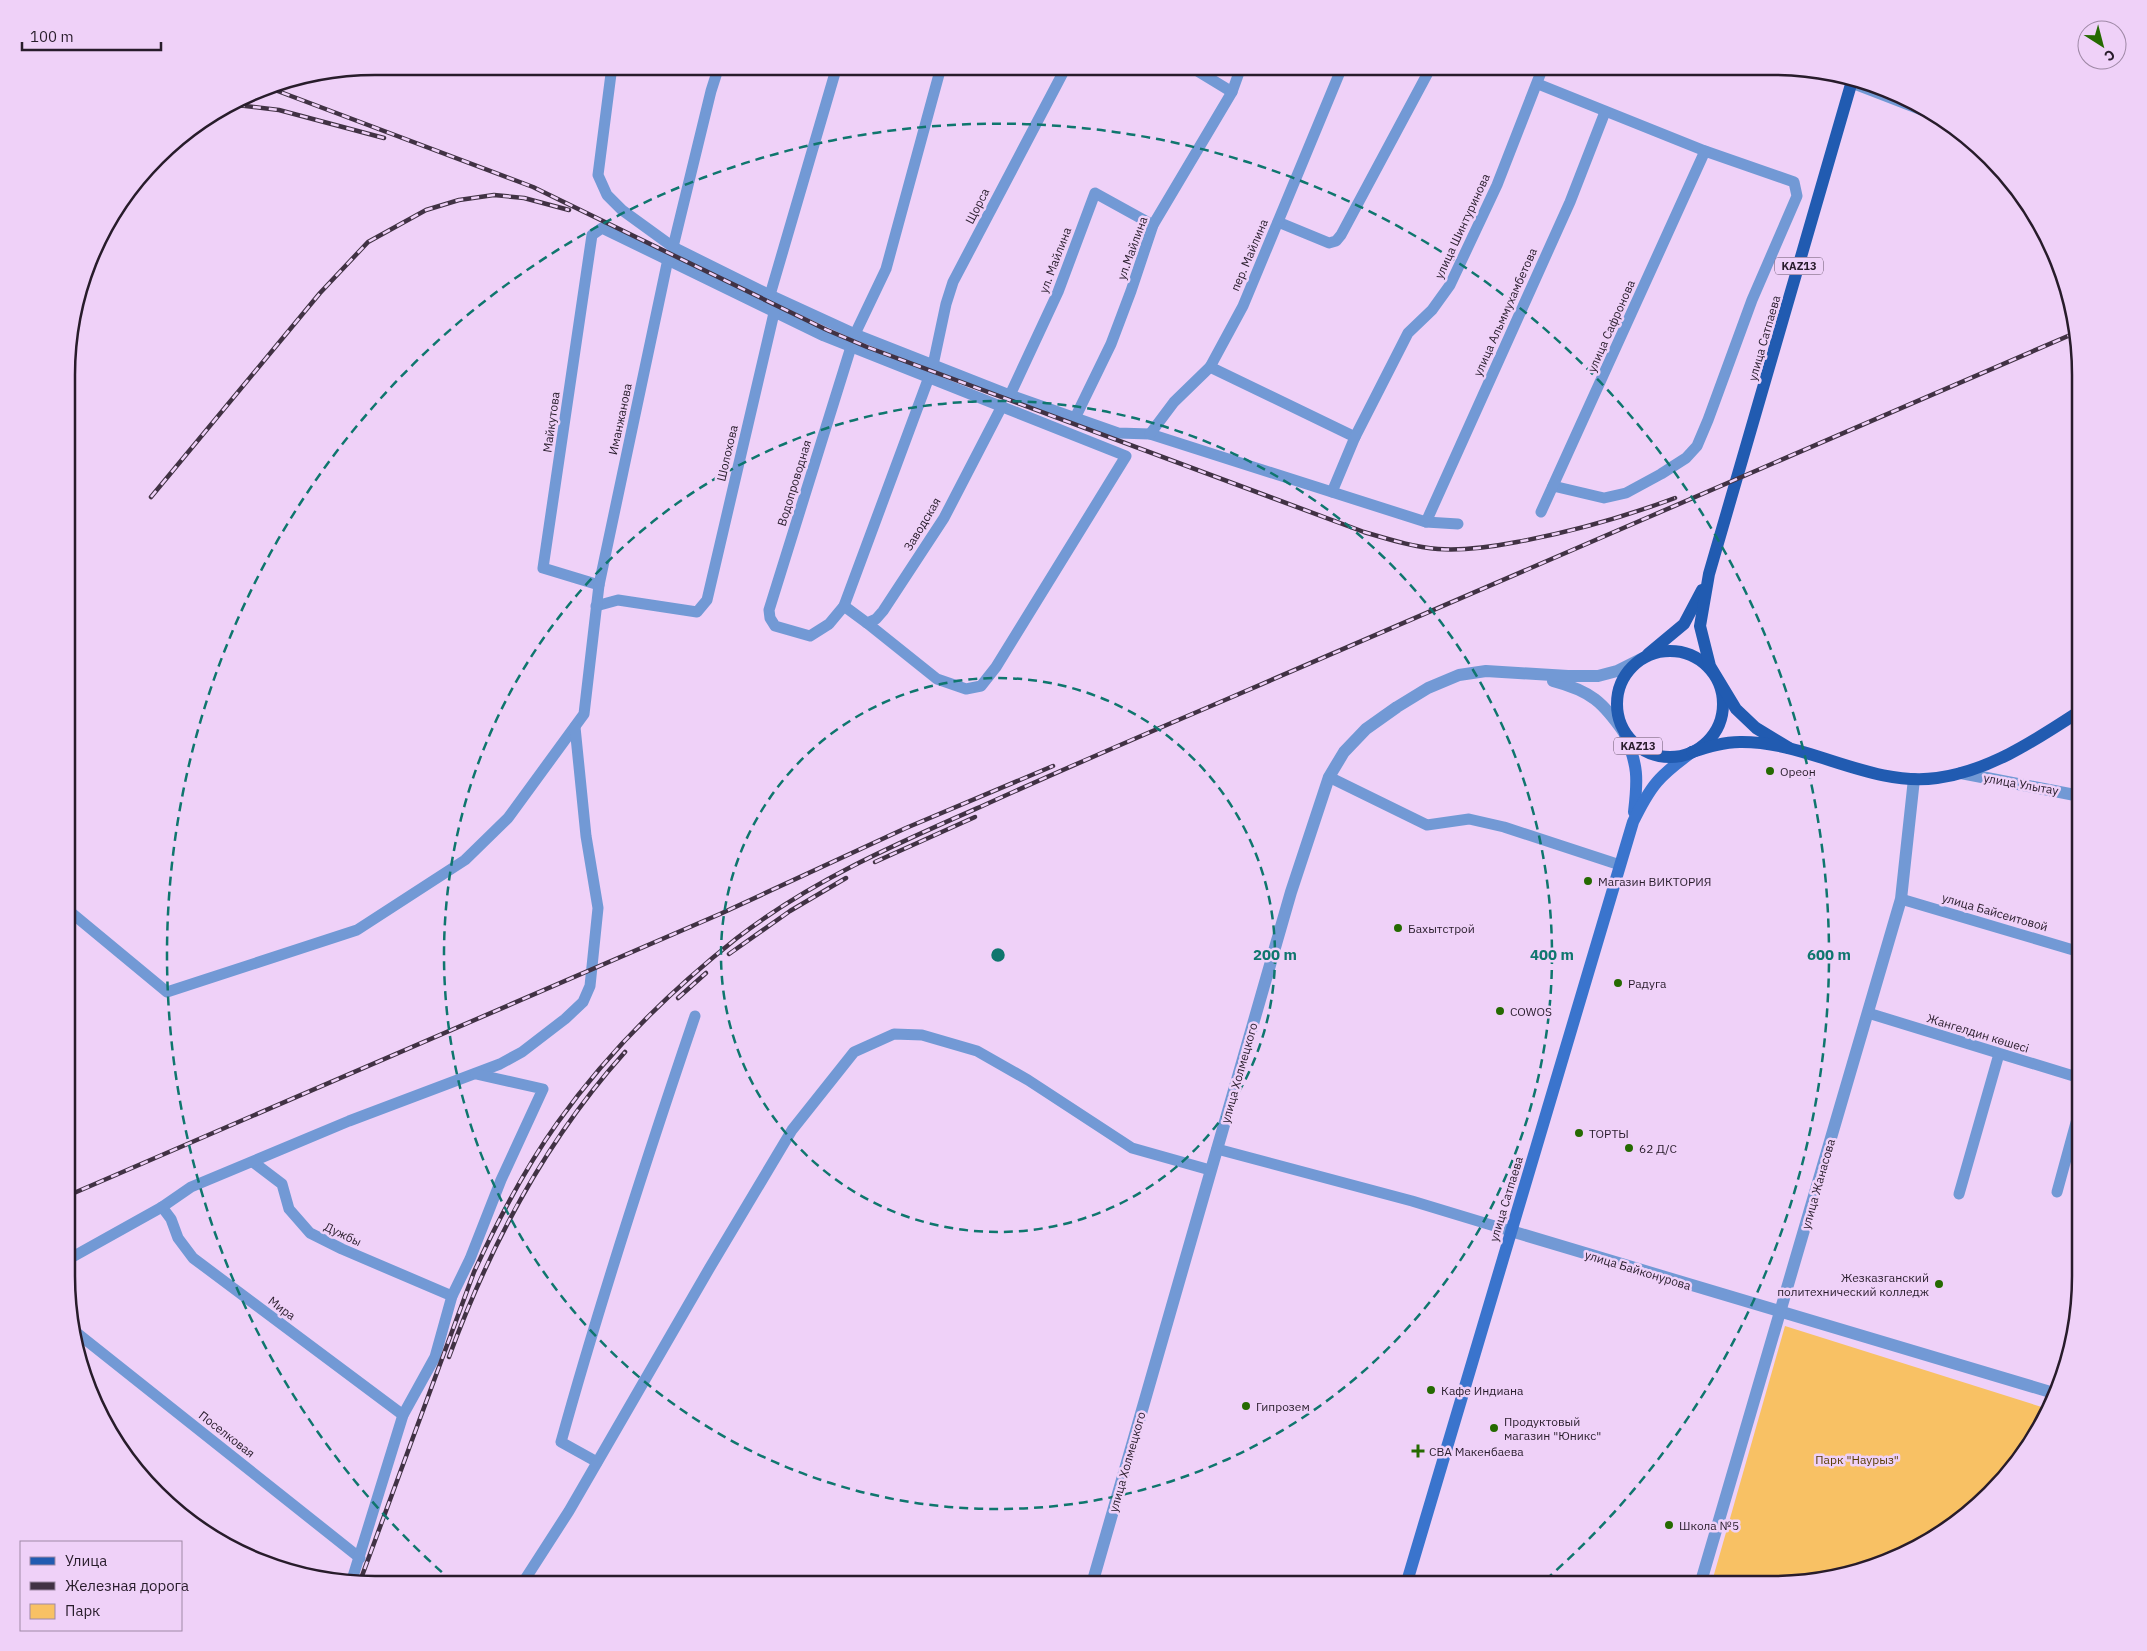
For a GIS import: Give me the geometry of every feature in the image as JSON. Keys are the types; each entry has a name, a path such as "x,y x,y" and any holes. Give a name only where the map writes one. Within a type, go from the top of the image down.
{"main road":[{"name":"улица Сатпаева","path":"1709,574 1851,86"},
{"name":"KAZ13","path":"1709,574 1684,624 1631,668 1623,679 1618,691 1617,712 1626,734 1640,748 1660,756 1674,757 1714,745 1739,742 1789,748 1851,768 1914,779 1936,778 1961,773 2000,758 2072,716"},
{"name":"KAZ13","path":"1692,752 1710,737 1721,716 1722,694 1705,652 1700,626 1709,574"},
{"name":"KAZ13","path":"1643,658 1669,651 1691,656 1711,671 1736,709 1756,728 1789,748"},
{"path":"1626,734 1635,759 1636,768 1637,785 1633,822"},
{"path":"1633,822 1647,794 1657,780 1692,752"},
{"name":"улица Сатпаева","path":"1409,1576 1633,822"}],"street":[{"path":"611,75 598,175 607,195 622,210 673,247 770,296 855,334 1010,395 1075,418 1118,433 1150,434 1426,522 1458,524"},
{"path":"673,247 711,91 717,75"},
{"path":"770,296 834,75"},
{"path":"855,334 886,269 939,75"},
{"name":"Щорса","path":"933,365 946,304 953,282 1062,75"},
{"path":"1204,75 1232,92"},
{"name":"ул.Майлина","path":"1075,418 1111,344 1153,226 1232,92 1238,75"},
{"name":"пер. Майлина","path":"1150,434 1174,402 1210,367 1243,306 1339,75"},
{"path":"1278,222 1329,243 1336,241 1341,235 1427,75"},
{"name":"улица Шинтуринова","path":"1332,492 1355,437 1408,334 1432,310 1450,285 1497,185 1541,75"},
{"path":"1538,84 1705,151 1794,182 1797,196 1752,300 1697,446 1686,458 1626,493 1604,498 1553,486"},
{"name":"улица Альммухамбетова","path":"1426,522 1570,202 1605,112"},
{"name":"улица Сафронова","path":"1541,512 1705,151"},
{"name":"ул. Майлина","path":"1010,395 1058,292 1095,193 1153,226"},
{"name":"Майкутова","path":"599,585 543,568 592,235 602,228 668,259"},
{"path":"668,259 774,313 824,336 851,347 929,377 1002,406 1126,456 996,667 981,686 966,689 937,679 844,606 929,377"},
{"name":"Иманжанова","path":"75,916 167,992 356,930 465,860 508,818 584,714 599,585 668,259"},
{"name":"Шолохова","path":"596,606 618,600 697,612 707,600 774,313"},
{"path":"824,336 830,323"},
{"name":"Водопроводная","path":"844,606 829,624 810,636 775,626 770,618 769,610 851,347"},
{"path":"1210,367 1355,437"},
{"name":"Заводская","path":"867,623 876,620 883,611 944,518 1002,406"},
{"path":"1512,672 1598,676 1617,671 1643,658"},
{"name":"улица Холмецкого","path":"1094,1576 1291,892 1329,777 1344,752 1366,729 1428,688 1459,674 1486,671 1512,672"},
{"path":"1512,672 1577,687 1592,696 1611,713 1626,734"},
{"path":"75,1256 162,1207 190,1187 350,1121 476,1074 522,1052 583,1002 590,986 598,908 586,836 575,727"},
{"name":"улица Улытау","path":"1961,773 2072,794"},
{"path":"1329,777 1427,826 1469,819 1504,827 1620,865"},
{"name":"улица Жанасова","path":"1703,1576 1901,899 1914,779"},
{"name":"улица Байсеитовой","path":"1901,899 2072,950"},
{"name":"Жангелдин көшесі","path":"1868,1014 2072,1076"},
{"path":"597,1462 561,1442 631,1207 695,1016"},
{"path":"527,1576 597,1462 792,1130 854,1052 894,1034 922,1036 976,1051 1028,1080 1132,1148 1210,1170"},
{"path":"1959,1194 1999,1054"},
{"path":"354,1575 403,1415 435,1357 452,1296 470,1259 500,1180 543,1089 476,1074"},
{"path":"2057,1192 2072,1137"},
{"name":"улица Байконурова","path":"1218,1148 1412,1201 1780,1313 2049,1392"},
{"name":"Дужбы","path":"253,1162 282,1184 290,1209 310,1233 342,1249 452,1296"},
{"name":"Мира","path":"162,1207 170,1219 178,1238 193,1258 403,1415"},
{"name":"Поселковая","path":"82,1337 360,1558"}],"green space":[{"name":"Парк \"Наурыз\"","path":"1785,1326 2042,1407 2021,1443 1998,1474 1955,1514 1905,1545 1868,1560 1830,1570 1772,1576 1714,1576"}],"railway":[{"path":"278,91 533,187 827,330 867,347 1364,532 1410,545 1429,548 1488,547 1577,529 1617,518 1675,498"},
{"path":"243,106 279,110 384,138"},
{"path":"151,497 320,293 368,242 426,210 459,200 494,195 524,198 569,210"},
{"path":"362,1575 474,1272 523,1176 577,1096 619,1047 664,1001 737,938 824,881 917,835 1102,753 2069,336"},
{"path":"75,1193 720,914 906,828 1053,766"},
{"path":"875,862 975,817"},
{"path":"729,954 790,911 846,878"},
{"path":"678,998 706,973"},
{"path":"449,1357 483,1275 522,1196 570,1121 625,1052"}],"place":[{"name":"Ореон","path":"1770,771"},
{"name":"Магазин ВИКТОРИЯ","path":"1588,881"},
{"name":"Бахытстрой","path":"1398,928"},
{"name":"Радуга","path":"1618,983"},
{"name":"COWOS","path":"1500,1011"},
{"name":"ТОРТЫ","path":"1579,1133"},
{"name":"62 Д/С","path":"1629,1148"},
{"name":"Жезказганский политехнический колледж","path":"1939,1284"},
{"name":"Кафе Индиана","path":"1431,1390"},
{"name":"Гипрозем","path":"1246,1406"},
{"name":"Продуктовый магазин \"Юникс\"","path":"1494,1428"},
{"name":"СВА Макенбаева","path":"1418,1451"},
{"name":"Школа №5","path":"1669,1525"}]}
